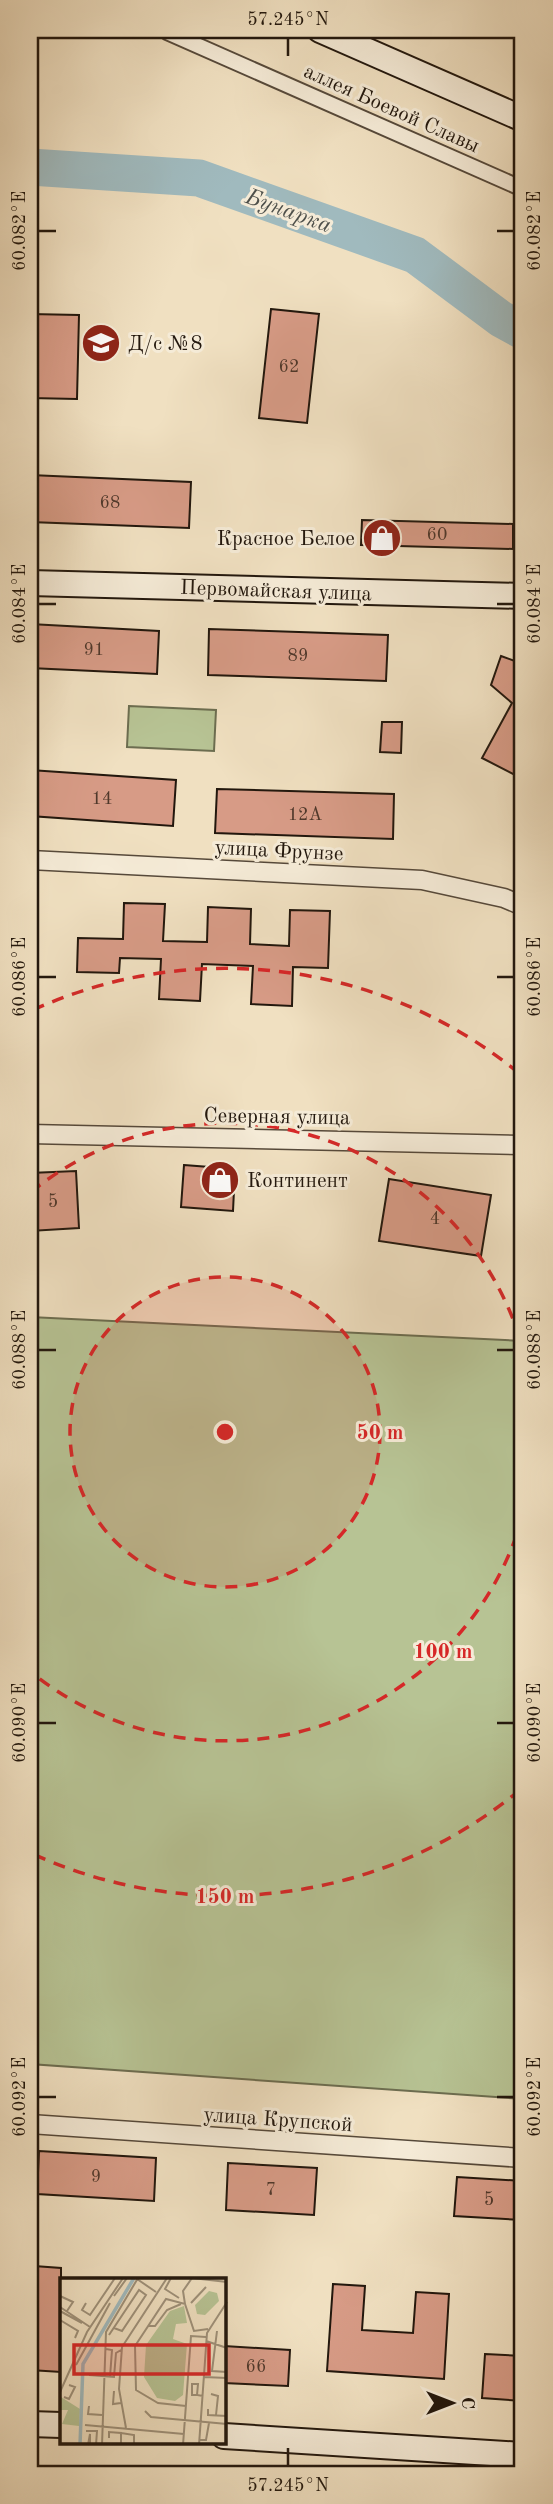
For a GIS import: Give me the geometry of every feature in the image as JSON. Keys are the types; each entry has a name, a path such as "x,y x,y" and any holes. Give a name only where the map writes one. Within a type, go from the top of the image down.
{"main road":[{"path":"320,30 523,119"},
{"name":"Первомайская улица","path":"30,583 523,596"},
{"path":"30,2424 60,2426"},
{"path":"226,2435 523,2455"}],"street":[{"name":"аллея Боевой Славы","path":"167,33 523,189"},
{"name":"улица Фрунзе","path":"30,860 422,880 504,898 523,906"},
{"name":"Северная улица","path":"30,1134 523,1145"},
{"name":"улица Крупской","path":"30,2124 523,2158"}],"green space":[{"path":"129,706 216,710 214,751 127,747"},
{"path":"30,1317 523,1341 523,2099 30,2064"}],"building":[{"path":"271,309 319,314 307,423 259,418"},
{"path":"30,314 79,315 77,399 30,398"},
{"path":"30,475 191,482 189,528 30,522"},
{"path":"362,520 513,524 513,549 361,545"},
{"path":"30,624 159,631 157,674 30,668"},
{"path":"209,629 388,635 386,681 208,675"},
{"path":"501,656 523,664 523,779 482,758 512,703 491,685"},
{"path":"382,722 402,722 401,753 380,752"},
{"path":"30,770 176,780 173,826 30,816"},
{"path":"217,789 394,794 393,839 215,833"},
{"path":"124,903 165,904 163,941 207,942 208,907 251,909 250,944 289,946 290,910 330,911 328,968 293,967 292,1006 251,1004 253,966 202,964 200,1001 159,999 161,959 120,958 119,973 77,972 78,938 123,939"},
{"path":"184,1165 235,1169 233,1211 181,1207"},
{"path":"76,1171 79,1228 30,1231 30,1173"},
{"path":"389,1179 491,1195 481,1256 379,1241"},
{"path":"39,2151 156,2158 154,2201 37,2194"},
{"path":"228,2163 317,2168 314,2215 226,2210"},
{"path":"457,2177 523,2181 523,2220 454,2216"},
{"path":"34,2266 61,2268 60,2372 30,2370"},
{"path":"333,2284 365,2286 362,2330 413,2333 416,2292 449,2294 444,2379 327,2371"},
{"path":"226,2346 290,2350 288,2386 226,2383"},
{"path":"485,2354 523,2356 523,2401 482,2398"}],"waterway":[{"name":"Бунарка","path":"30,167 199,178 415,255 501,319 523,331"}],"place":[{"name":"Д/с №8","path":"101,343"},
{"name":"Красное Белое","path":"382,538"},
{"name":"Континент","path":"220,1180"}]}
